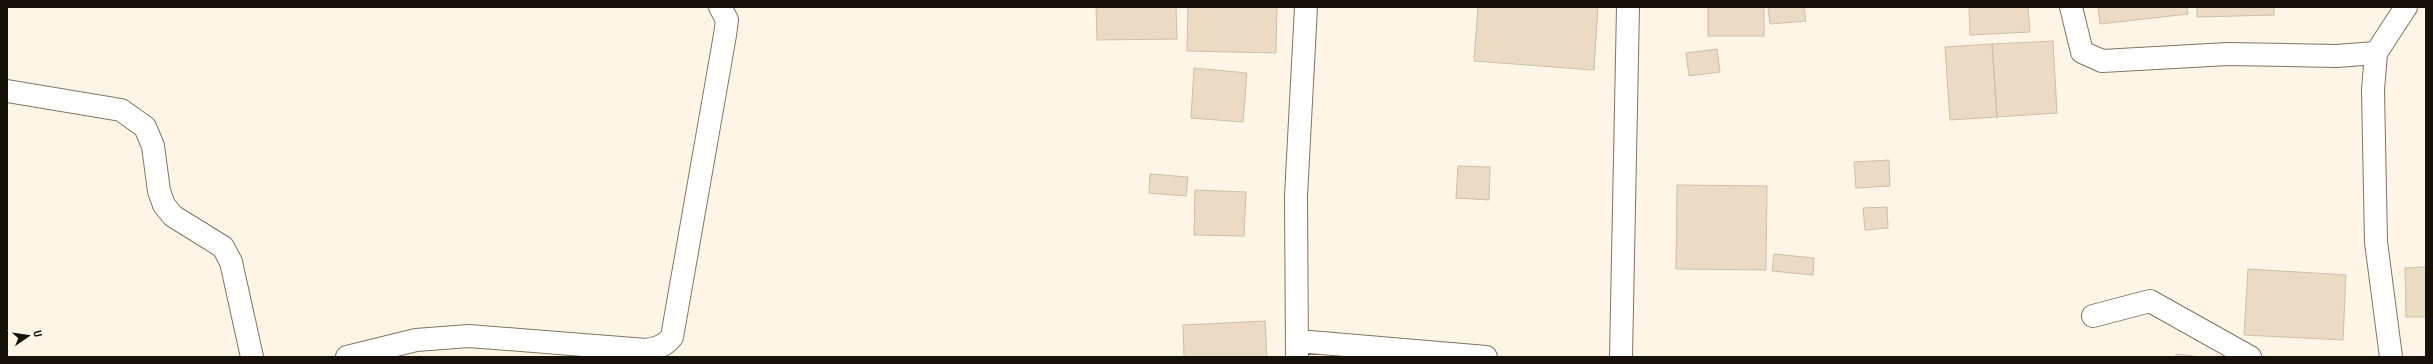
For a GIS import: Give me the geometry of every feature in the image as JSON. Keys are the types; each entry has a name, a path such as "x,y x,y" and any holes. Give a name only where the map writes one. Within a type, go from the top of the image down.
{"street":[{"path":"347,357 416,340 469,336 646,350 657,348 667,343 672,337 725,35 727,20 720,7"},
{"path":"1306,7 1296,196 1297,349 1486,357"},
{"path":"1621,357 1628,7"},
{"path":"2071,7 2082,52 2102,61 2228,54 2336,56 2376,53"},
{"path":"2390,357 2376,242 2373,90 2376,53 2406,7"},
{"path":"7,91 121,110 145,127 153,146 159,191 164,205 173,216 223,247 231,262 252,357"},
{"path":"2093,316 2150,301 2250,357"}],"building":[{"path":"1096,7 1176,7 1177,39 1097,40"},
{"path":"1188,7 1277,7 1276,53 1187,51"},
{"path":"1478,7 1598,7 1594,70 1474,61"},
{"path":"1708,7 1764,7 1764,36 1708,36"},
{"path":"1768,7 1804,7 1806,21 1770,24"},
{"path":"1969,7 2028,7 2030,32 1970,35"},
{"path":"2098,7 2187,7 2188,14 2100,24"},
{"path":"2197,7 2274,7 2274,15 2197,17"},
{"path":"2053,41 2057,113 1997,117 1992,44"},
{"path":"1992,44 1997,117 1950,120 1945,47"},
{"path":"1717,49 1720,72 1689,76 1686,53"},
{"path":"1194,68 1247,73 1243,122 1191,118"},
{"path":"1889,160 1890,186 1856,188 1854,162"},
{"path":"1458,166 1490,167 1489,200 1456,198"},
{"path":"1150,174 1188,177 1186,196 1149,193"},
{"path":"1677,185 1767,186 1766,270 1676,269"},
{"path":"1195,190 1246,192 1244,236 1194,235"},
{"path":"1887,207 1888,228 1865,230 1863,208"},
{"path":"1774,254 1814,258 1813,275 1772,271"},
{"path":"2426,267 2426,317 2406,317 2405,268"},
{"path":"2248,269 2346,275 2343,340 2244,335"},
{"path":"1265,321 1267,357 1184,357 1183,325"},
{"path":"2176,354 2202,357 2176,357"}]}
